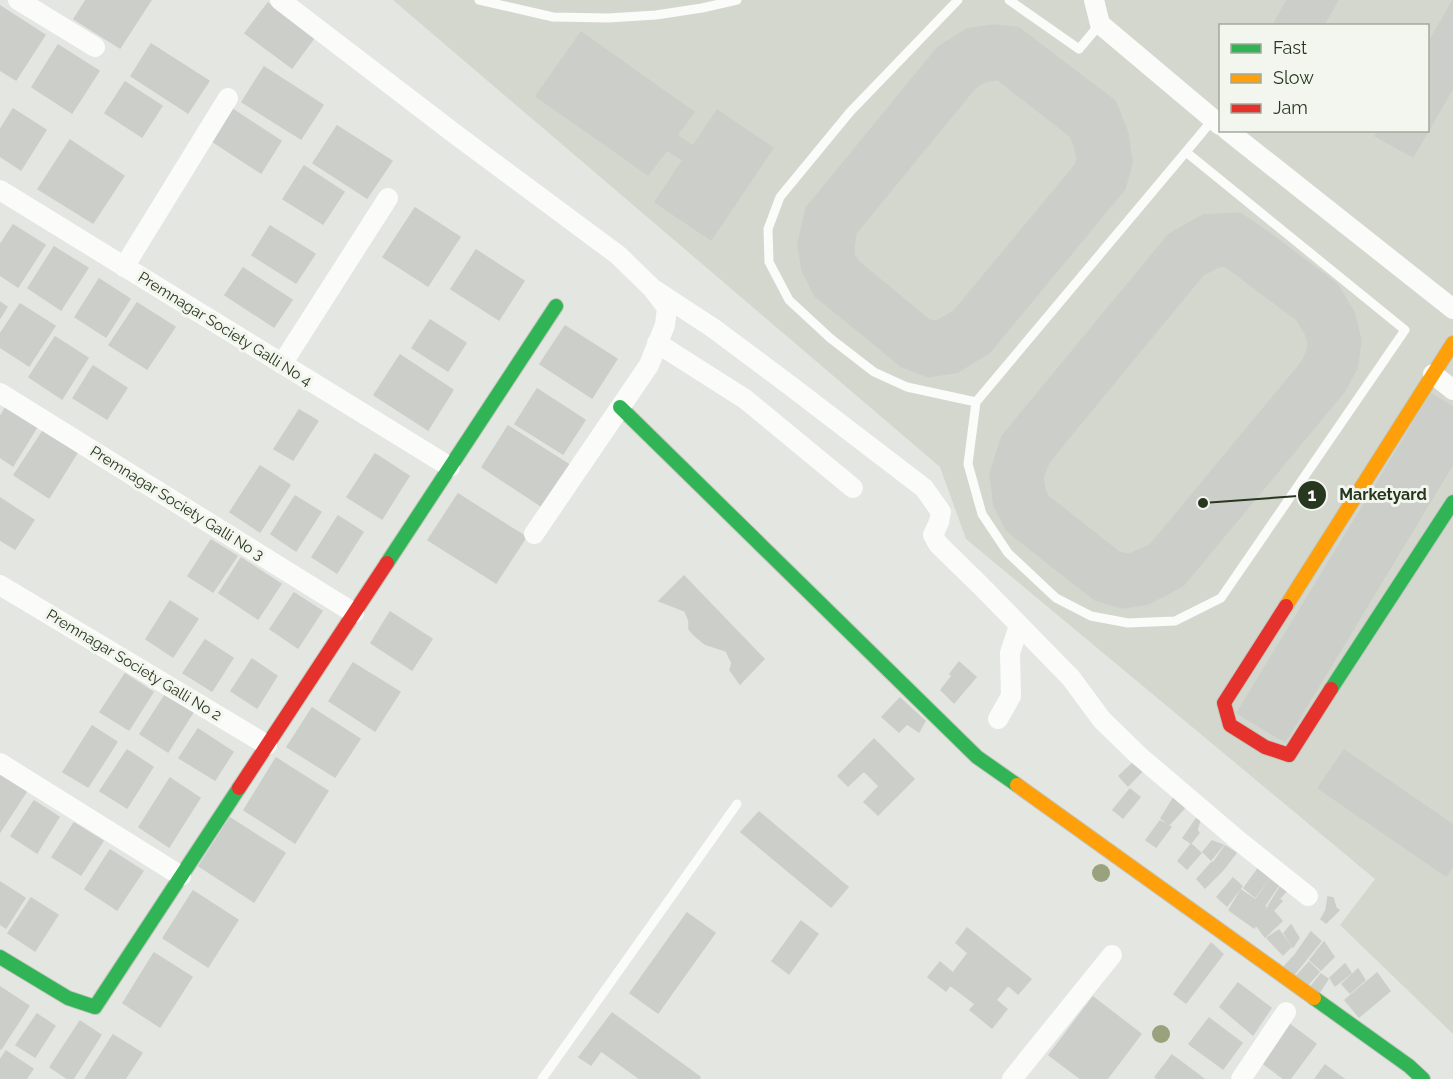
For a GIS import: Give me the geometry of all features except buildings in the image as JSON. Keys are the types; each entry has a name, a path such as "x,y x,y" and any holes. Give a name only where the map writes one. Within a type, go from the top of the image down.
{"street":[{"path":"18,0 95,47"},
{"path":"280,0 618,255 652,288 731,341 924,488 941,512 933,535 938,544 1071,678 1102,720 1138,755 1239,842 1308,896"},
{"path":"1094,0 1100,24 1219,124"},
{"path":"124,267 228,98"},
{"path":"1229,132 1453,309"},
{"name":"Premnagar Society Galli No 4","path":"0,190 450,467"},
{"path":"282,364 388,198"},
{"path":"534,534 648,365 665,325 666,308 652,288"},
{"path":"0,957 68,998 95,1007 556,306"},
{"path":"657,343 745,399 853,488"},
{"path":"1453,343 1224,703 1230,725 1265,747 1289,755 1453,502"},
{"path":"1433,374 1453,390"},
{"name":"Premnagar Society Galli No 3","path":"0,393 354,614"},
{"path":"620,407 977,757 1409,1066 1423,1079"},
{"name":"Premnagar Society Galli No 2","path":"0,585 267,745"},
{"path":"998,719 1011,696 1010,653 1019,626"},
{"path":"0,763 181,876"},
{"path":"1012,1079 1112,955"},
{"path":"1244,1078 1286,1012"}],"lane":[{"path":"479,0 553,17 608,18 657,15 737,0"},
{"path":"958,0 850,112 780,197 768,229 769,262 789,300 830,338 874,372 907,387 976,402"},
{"path":"1009,0 1079,49 1100,24"},
{"path":"1186,152 1405,330 1221,598 1175,621 1128,623 1091,616 1056,598 1008,553 982,514 968,464 976,402 1186,152 1219,126"},
{"path":"542,1079 737,804"}],"shaded area":[{"path":"393,0 1453,0 1453,1034 1340,925 1375,879 966,539 940,467"}],"traffic: fast":[{"path":"387,563 556,306"},
{"path":"620,407 977,757 1017,785"},
{"path":"1331,689 1453,502"},
{"path":"0,957 68,998 95,1007 239,788"},
{"path":"1314,998 1409,1066 1423,1079"}],"traffic: slow":[{"path":"1286,606 1453,343"},
{"path":"1017,785 1314,998"}],"traffic: jam":[{"path":"239,788 387,563"},
{"path":"1286,606 1224,703 1230,725 1265,747 1289,755 1331,689"}],"place":[{"name":"Marketyard","path":"1203,503"}]}
